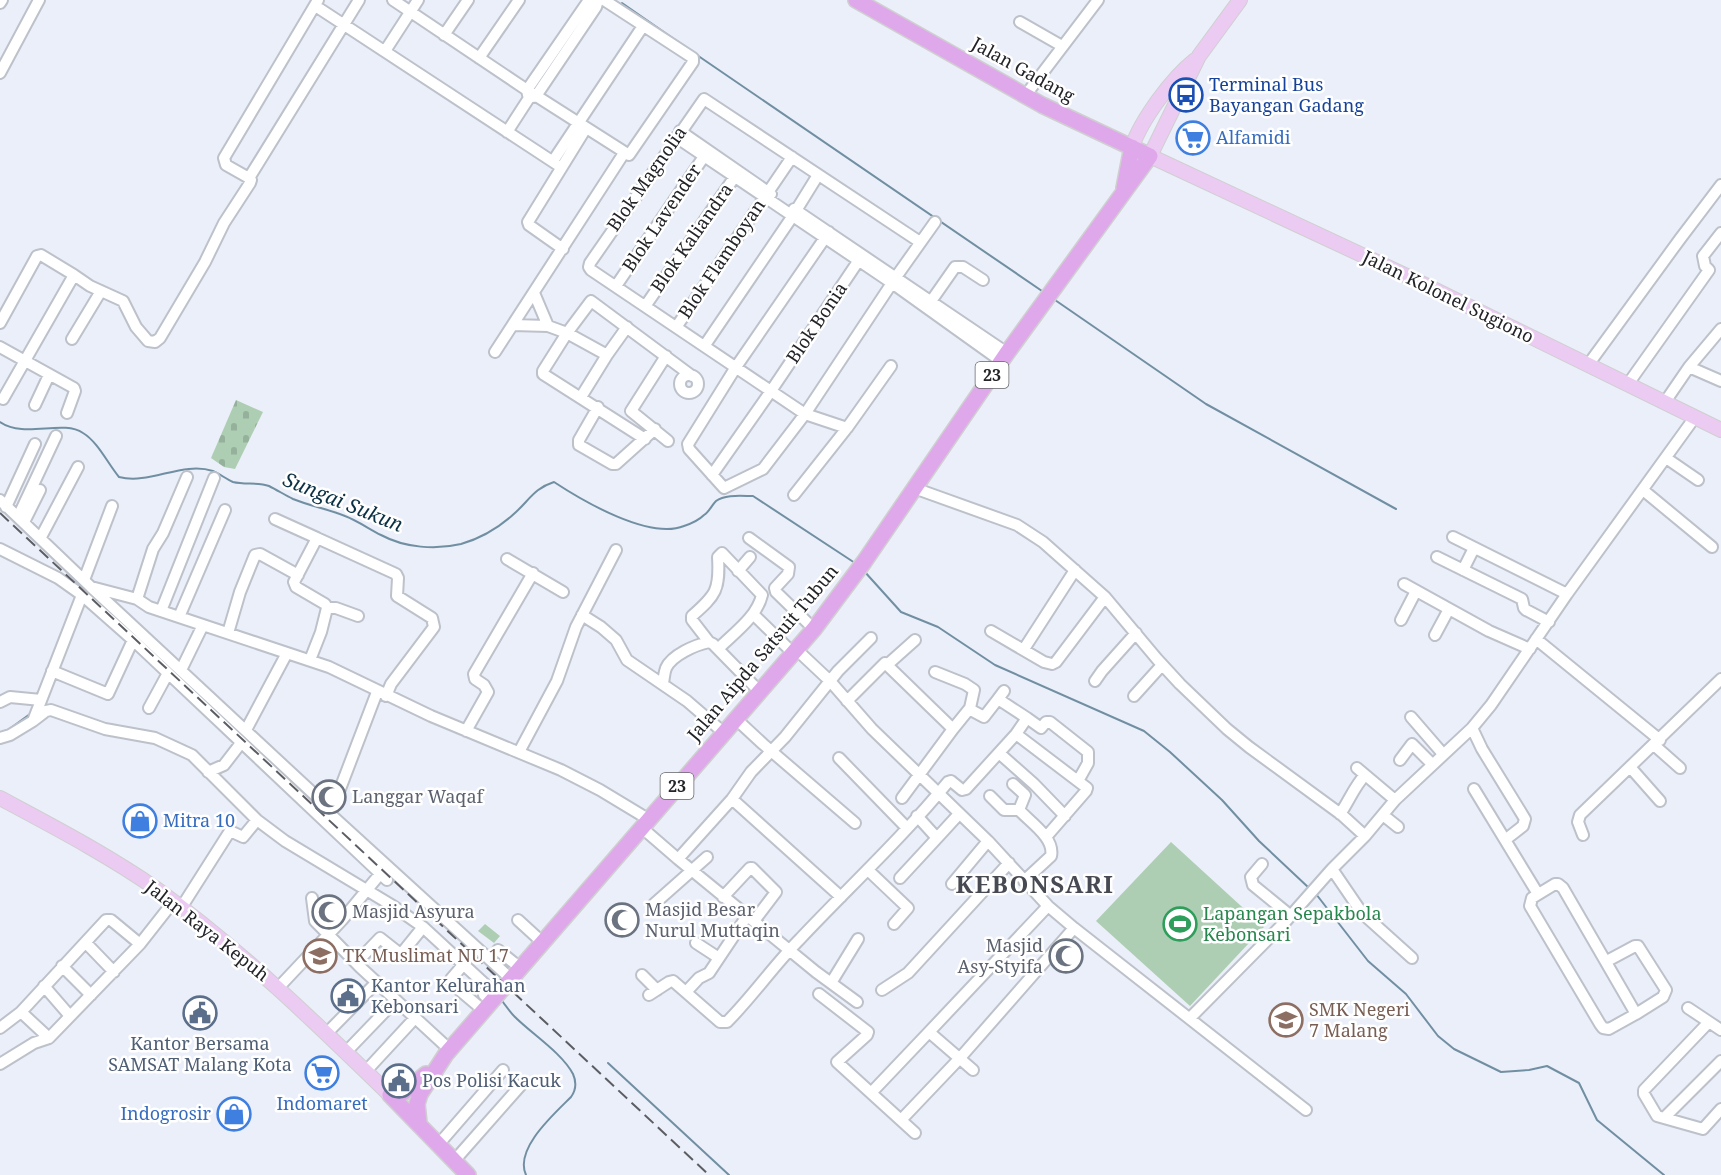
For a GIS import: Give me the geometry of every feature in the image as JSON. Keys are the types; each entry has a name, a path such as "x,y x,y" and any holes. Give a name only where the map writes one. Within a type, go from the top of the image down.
{"highway":[{"name":"Jalan Gadang","path":"856,0 1025,96 1150,156"},
{"name":"Jalan Aipda Satsuit Tubun","path":"1123,191 1132,147"},
{"name":"Jalan Aipda Satsuit Tubun","path":"390,1095 403,1093 412,1087 446,1053 814,629 864,562 1004,357 1150,156"},
{"name":"Jalan Aipda Satsuit Tubun","path":"418,1123 417,1104 420,1094 446,1053"},
{"path":"390,1095 460,1170"}],"main road":[{"path":"1150,156 1199,56 1240,0"},
{"path":"1132,147 1136,135 1149,115 1180,73 1199,56"},
{"name":"Jalan Gadang","path":"1150,156 1174,167"},
{"name":"Jalan Kolonel Sugiono","path":"1174,167 1409,277 1721,430"},
{"name":"Jalan Raya Kepuh","path":"0,798 99,852 177,905 278,988 390,1095"}],"street":[{"path":"0,73 39,0"},
{"path":"0,323 37,256 41,255 101,291 123,301 136,327 148,341 155,342 160,338 205,262 224,222 250,183 249,178 358,0"},
{"path":"393,0 531,95 629,155 693,62 690,56 604,0"},
{"path":"385,51 418,0"},
{"path":"444,35 468,0"},
{"path":"479,58 519,0"},
{"path":"507,132 567,41 589,0"},
{"path":"567,41 596,7 598,0"},
{"path":"1025,96 1098,0"},
{"path":"249,178 226,165 224,158 319,4 344,24 557,164"},
{"path":"1020,22 1062,46"},
{"path":"563,249 528,222 557,164 643,26"},
{"name":"Blok Magnolia","path":"616,286 591,270 590,263 701,101 707,100 792,157"},
{"path":"678,134 1004,357"},
{"path":"495,352 624,153"},
{"name":"Blok Lavender","path":"616,286 706,154"},
{"path":"792,157 920,242"},
{"name":"Blok Flamboyan","path":"676,326 792,157"},
{"name":"Blok Kaliandra","path":"646,305 736,175"},
{"path":"705,345 818,175"},
{"path":"1588,365 1721,185"},
{"path":"826,235 736,367 688,444 689,449 724,488 763,469 805,414 935,222"},
{"path":"1721,233 1703,256 1708,270 1721,273"},
{"name":"Blok Bonia","path":"712,475 861,258"},
{"path":"929,304 955,267 963,267 983,280"},
{"path":"1628,384 1708,270"},
{"path":"3,399 74,275"},
{"path":"616,286 805,414 847,428"},
{"path":"72,339 101,291"},
{"path":"534,292 548,326"},
{"path":"645,439 543,374 543,371 591,301 666,356 678,365 697,380 698,385 692,392 684,391 681,387 678,365"},
{"path":"513,325 548,326 567,333 607,355"},
{"path":"581,397 627,327"},
{"path":"1668,403 1721,329"},
{"path":"0,347 72,386 75,391 67,413"},
{"path":"623,424 666,356"},
{"path":"794,495 847,428 891,366"},
{"path":"1692,368 1721,381"},
{"path":"35,405 49,375"},
{"path":"681,381 687,375 692,376"},
{"path":"598,408 579,440 580,446 615,465 655,429"},
{"path":"631,411 668,441"},
{"path":"1190,1018 1291,916 1395,800 1468,732 1494,702 1567,594 1695,417"},
{"path":"21,519 56,436"},
{"path":"35,444 3,503 329,808"},
{"path":"1666,458 1698,480"},
{"path":"41,537 78,467"},
{"path":"137,599 153,549 163,533 187,477"},
{"path":"161,610 214,478"},
{"path":"914,488 1017,525 1043,542 1105,597 1180,684 1249,747 1340,814 1365,836"},
{"path":"21,519 40,490"},
{"path":"1643,490 1712,547"},
{"path":"87,583 112,506"},
{"path":"179,617 225,510"},
{"path":"275,519 396,574 398,578 397,596 434,621 434,627 381,694 340,789 329,808 329,813 515,973"},
{"path":"1453,537 1567,594"},
{"path":"310,660 327,608 325,604 296,587 294,582 317,538"},
{"path":"750,538 789,567 788,574 775,588 776,592 814,629"},
{"path":"1463,570 1474,548"},
{"path":"0,549 51,574 82,595 133,640 384,877 368,890 278,988"},
{"path":"519,752 556,681 582,615 616,549"},
{"path":"718,649 753,614 762,595 722,553 718,557 717,591 692,616 692,620 709,642 760,692"},
{"path":"228,633 240,592 255,555 260,554 298,575"},
{"path":"738,571 750,557"},
{"path":"1437,557 1522,599 1526,610 1549,622"},
{"path":"507,559 563,592"},
{"path":"1024,649 1075,570"},
{"path":"466,731 488,692 484,685 475,679 474,674 533,573"},
{"path":"87,583 137,599 149,607 310,660 381,694 591,785 645,823 678,860 789,951 857,1002"},
{"path":"1404,584 1489,631 1533,644 1657,742 1680,768"},
{"path":"1401,620 1416,591"},
{"path":"0,738 10,735 37,710 82,595"},
{"path":"991,631 1044,662 1052,664 1056,662 1105,597"},
{"path":"327,608 336,608 358,616"},
{"path":"1435,635 1449,609"},
{"path":"753,614 830,681 872,729 988,841 1048,906 1306,1110"},
{"path":"582,615 616,640 627,660 663,683 708,717 723,732"},
{"path":"181,670 203,625"},
{"path":"1095,681 1102,670 1136,633"},
{"path":"678,860 732,799 749,774 785,736 830,681 871,638"},
{"path":"52,671 108,694 133,640"},
{"path":"847,701 882,665 887,665 915,640"},
{"path":"663,683 664,670 670,662 690,649 709,642"},
{"path":"246,730 287,653"},
{"path":"887,665 953,729"},
{"path":"1134,696 1162,665"},
{"path":"902,798 969,709 974,694 972,687 935,672"},
{"path":"149,708 168,673"},
{"path":"1583,835 1578,822 1580,815 1721,680"},
{"path":"969,709 984,717 1001,695 1041,728 1046,722 1050,722 1088,752 1088,763 1078,781"},
{"path":"0,702 10,697 37,710 51,711 105,729 155,738 192,755 211,771 257,820 285,841 368,890 423,927 489,988 484,995 490,1001"},
{"path":"1411,717 1443,754"},
{"path":"642,975 653,992 673,981 720,1022 725,1023 789,951 950,781 960,789 966,789 1016,734 1027,718"},
{"path":"736,719 855,823"},
{"path":"1468,732 1482,749 1525,819 1523,826 1504,840"},
{"path":"1016,734 1087,790 1046,837"},
{"path":"211,771 224,765 241,743"},
{"path":"1400,760 1412,744 1432,764"},
{"path":"999,753 1065,816"},
{"path":"839,758 907,828"},
{"path":"1630,767 1660,801"},
{"path":"1340,814 1349,801 1361,772 1395,800"},
{"path":"1013,784 1025,795 1019,810"},
{"path":"1474,789 1538,894"},
{"path":"990,796 1004,810 1019,810 1046,837 1052,848 1051,856 1024,881"},
{"path":"732,799 841,897"},
{"path":"900,878 959,814"},
{"path":"1383,815 1398,827"},
{"path":"917,816 937,838"},
{"path":"0,1064 34,1043 49,1038 177,905 230,831 243,837 257,820"},
{"path":"952,884 988,841"},
{"path":"654,904 707,857"},
{"path":"882,990 908,973 1009,863"},
{"path":"1262,864 1251,877 1253,885 1291,916"},
{"path":"686,992 699,978 709,973 750,919 776,892 750,868 723,897"},
{"path":"1332,869 1362,913 1412,958"},
{"path":"868,870 908,908 894,924"},
{"path":"1607,961 1638,946 1666,990 1662,997 1636,1014 1609,1029 1603,1028 1530,906 1532,898 1555,884 1561,885 1636,1014"},
{"path":"312,898 314,918 328,935 415,1018 446,1053"},
{"path":"871,1093 1048,906"},
{"path":"0,1028 21,1012 106,920 140,944"},
{"path":"518,920 542,942"},
{"path":"356,963 380,938 402,953 423,927"},
{"path":"901,1120 960,1058 1074,928"},
{"path":"831,983 858,939"},
{"path":"86,943 114,972"},
{"path":"696,943 719,958"},
{"path":"498,950 515,973"},
{"path":"463,965 451,979 451,983 490,1001"},
{"path":"62,966 91,995"},
{"path":"326,1034 377,982"},
{"path":"44,986 70,1016"},
{"path":"819,994 868,1032 836,1061 915,1133"},
{"path":"346,1052 396,1000"},
{"path":"1688,1008 1721,1030"},
{"path":"21,1012 49,1038"},
{"path":"366,1071 415,1018"},
{"path":"1709,1023 1644,1089 1644,1094 1656,1116 1700,1129 1703,1129 1721,1109"},
{"path":"928,1032 974,1070"},
{"path":"1664,1118 1721,1061"},
{"path":"438,1144 503,1071"},
{"path":"460,1170 521,1085"}],"green space":[{"path":"236,400 263,412 235,469 224,467 211,458"},
{"name":"Lapangan Sepakbola Kebonsari","path":"1171,842 1264,927 1190,1006 1096,921"},
{"path":"485,924 500,936 494,943 478,931"}],"waterway":[{"path":"622,3 687,48"},
{"path":"694,53 1042,291"},
{"path":"1055,300 1206,404 1396,509"},
{"name":"Sungai Sukun","path":"0,422 21,429 65,428 83,433 98,447 119,477 142,478 190,469 213,471 233,482 269,486 293,499 345,516 390,539 421,547 441,547 476,539 504,522 537,491 554,482 599,508 653,528 670,529 684,526 706,514 716,501 724,497 753,496 855,563"},
{"path":"864,571 901,612 938,627 995,665 1144,731 1222,800 1259,841 1309,888"},
{"path":"8,730 30,714"},
{"path":"1316,894 1368,961 1406,994 1438,1036 1454,1049 1501,1072 1547,1066 1579,1083 1597,1120 1664,1175"},
{"path":"500,998 515,1017 562,1059 575,1080 575,1089 571,1097 546,1122 530,1143 524,1165 526,1175"},
{"path":"608,1063 729,1175"}],"railway":[{"path":"0,513 709,1175"}],"place":[{"name":"Terminal Bus Bayangan Gadang","path":"1186,95"},
{"name":"Alfamidi","path":"1193,138"},
{"name":"Langgar Waqaf","path":"329,797"},
{"name":"Mitra 10","path":"140,821"},
{"name":"Masjid Asyura","path":"329,912"},
{"name":"Masjid Besar Nurul Muttaqin","path":"622,920"},
{"name":"Lapangan Sepakbola Kebonsari","path":"1180,924"},
{"name":"TK Muslimat NU 17","path":"320,956"},
{"name":"Masjid Asy-Styifa","path":"1066,956"},
{"name":"Kantor Kelurahan Kebonsari","path":"348,996"},
{"name":"Kantor Bersama SAMSAT Malang Kota","path":"200,1013"},
{"name":"SMK Negeri 7 Malang","path":"1286,1020"},
{"name":"Indomaret","path":"322,1073"},
{"name":"Pos Polisi Kacuk","path":"399,1081"},
{"name":"Indogrosir","path":"234,1114"}],"district":[{"name":"KEBONSARI","path":"1035,885"}]}
